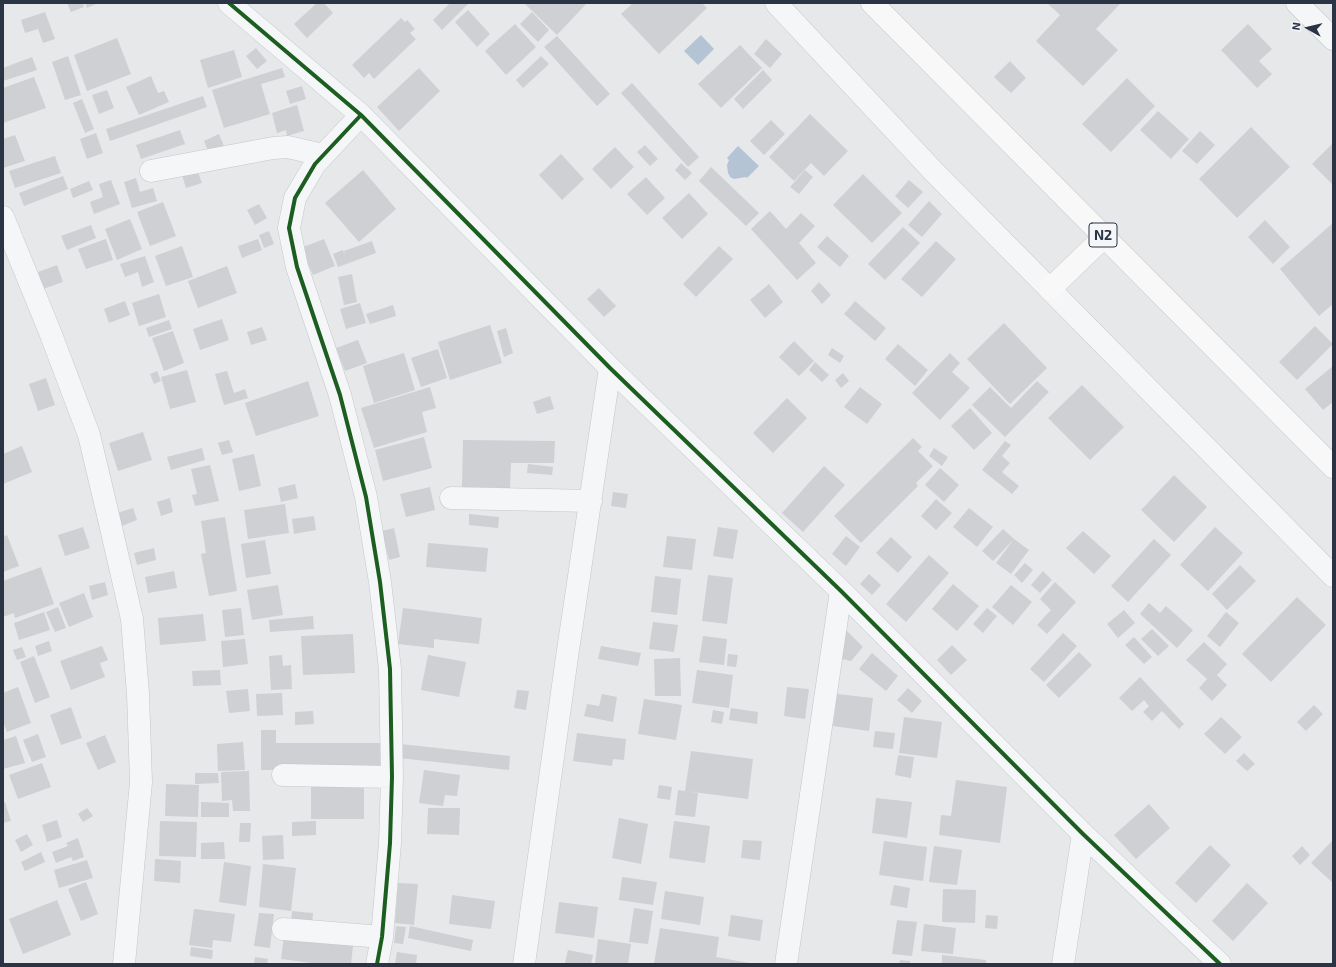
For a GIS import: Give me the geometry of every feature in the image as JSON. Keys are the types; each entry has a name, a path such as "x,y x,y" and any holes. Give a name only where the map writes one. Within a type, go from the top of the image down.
{"main road":[{"name":"N2","path":"872,3 1333,467"},
{"path":"1050,289 1104,237"}],"street":[{"path":"229,3 361,115 610,368 841,592 1083,834 1220,964"},
{"path":"776,3 936,174 1333,576"},
{"path":"1297,3 1333,39"},
{"path":"361,115 315,164 295,198 289,228 297,267 340,395 366,496 380,582 390,669 392,777 390,843 382,937 377,964"},
{"path":"151,171 273,148 288,147 323,155"},
{"path":"3,217 50,332 89,435 110,519 132,619 138,694 141,782 124,964"},
{"path":"524,964 610,368"},
{"path":"451,498 591,501"},
{"path":"786,964 841,592"},
{"path":"283,776 392,777"},
{"path":"1063,964 1083,834"},
{"path":"283,929 382,937"}],"water":[{"path":"701,35 714,49 698,65 684,51"},
{"path":"738,146 759,166 747,178 734,179 730,177 728,173 727,165 729,160 727,158"}],"building":[{"path":"67,3 83,3 84,7 71,12"},
{"path":"85,3 98,3 87,8"},
{"path":"317,3 324,3 333,13 307,38 294,24"},
{"path":"450,3 468,4 442,30 433,20"},
{"path":"524,3 558,4 587,3 557,35"},
{"path":"633,3 702,3 707,8 659,54 621,14"},
{"path":"1047,3 1121,3 1096,29 1118,50 1083,86 1036,41 1060,15"},
{"path":"468,10 490,34 477,47 455,22"},
{"path":"45,12 55,39 43,43 38,29 25,33 21,20"},
{"path":"532,12 549,30 538,42 520,24"},
{"path":"401,18 405,22 407,20 415,29 410,33 416,39 374,79 369,73 364,78 352,65"},
{"path":"515,24 536,47 506,75 485,51"},
{"path":"1248,24 1272,49 1259,61 1272,74 1257,88 1221,50"},
{"path":"557,36 610,94 597,106 544,47"},
{"path":"117,38 131,74 87,91 74,55"},
{"path":"766,39 782,54 770,68 754,54"},
{"path":"740,45 762,68 721,108 698,84"},
{"path":"256,48 267,61 257,69 246,56"},
{"path":"234,50 242,77 208,88 200,60"},
{"path":"68,56 81,95 65,100 52,62"},
{"path":"541,56 549,64 523,88 516,80"},
{"path":"32,57 37,70 3,81 3,68"},
{"path":"1010,61 1026,78 1011,93 994,77"},
{"path":"282,68 285,77 261,84 270,114 224,128 212,90"},
{"path":"419,68 440,91 399,131 377,107"},
{"path":"763,70 772,80 743,109 734,99"},
{"path":"151,76 158,93 164,91 169,102 139,115 126,87"},
{"path":"34,77 46,108 3,123 3,88"},
{"path":"1127,78 1155,106 1111,152 1082,124"},
{"path":"632,83 699,157 688,167 621,93"},
{"path":"302,86 306,99 290,104 286,91"},
{"path":"107,90 114,108 99,114 92,95"},
{"path":"203,96 207,107 110,141 106,129"},
{"path":"82,99 94,129 85,133 73,103"},
{"path":"297,105 304,131 287,136 286,130 277,133 272,113"},
{"path":"1158,111 1189,139 1171,159 1140,130"},
{"path":"810,114 848,151 824,176 811,163 794,181 769,157"},
{"path":"771,120 785,134 764,155 750,141"},
{"path":"1251,127 1290,167 1237,218 1199,179"},
{"path":"180,130 185,144 141,159 136,145"},
{"path":"1200,131 1215,145 1197,164 1182,151"},
{"path":"96,133 103,153 87,159 80,139"},
{"path":"219,134 224,146 209,153 204,141"},
{"path":"15,135 25,161 3,168 3,139"},
{"path":"1333,143 1333,185 1312,164"},
{"path":"645,145 658,159 650,166 637,152"},
{"path":"615,147 634,167 611,189 592,169"},
{"path":"561,154 584,179 562,200 539,175"},
{"path":"55,156 61,173 15,188 9,171"},
{"path":"681,163 692,173 685,180 675,170"},
{"path":"711,167 759,213 746,226 699,181"},
{"path":"197,170 202,183 186,188 182,175"},
{"path":"363,170 396,209 359,242 325,203"},
{"path":"805,170 813,177 799,194 790,187"},
{"path":"863,174 902,213 872,243 833,205"},
{"path":"63,176 68,189 24,206 19,193"},
{"path":"646,177 665,198 647,215 627,194"},
{"path":"136,178 140,192 153,188 157,201 132,208 124,182"},
{"path":"111,180 120,204 94,214 90,202 103,197 99,184"},
{"path":"909,180 923,192 908,208 895,196"},
{"path":"89,181 93,190 73,198 70,189"},
{"path":"689,193 708,214 682,239 662,218"},
{"path":"929,201 942,214 922,237 908,225"},
{"path":"163,202 176,236 150,246 137,212"},
{"path":"259,204 267,218 255,225 247,210"},
{"path":"770,211 786,229 801,213 815,226 799,243 816,263 797,280 751,229"},
{"path":"130,219 142,249 117,260 105,229"},
{"path":"1265,220 1290,247 1273,264 1248,237"},
{"path":"1333,223 1333,304 1319,316 1280,269"},
{"path":"91,225 96,238 67,250 61,236"},
{"path":"903,227 920,243 885,280 868,264"},
{"path":"269,231 274,244 264,248 259,235"},
{"path":"827,236 849,256 840,267 817,247"},
{"path":"106,239 113,260 86,269 78,249"},
{"path":"258,239 262,250 242,258 238,246"},
{"path":"324,239 335,266 313,275 301,248"},
{"path":"372,241 376,253 338,267 333,254 343,250 345,256 344,251"},
{"path":"936,241 956,259 922,297 901,279"},
{"path":"182,246 193,277 166,286 155,256"},
{"path":"719,246 733,259 696,297 683,284"},
{"path":"145,256 154,282 142,287 138,272 125,277 120,264"},
{"path":"57,265 63,282 43,289 38,272"},
{"path":"227,266 237,293 198,308 188,281"},
{"path":"352,274 357,302 344,305 338,277"},
{"path":"819,282 831,295 822,304 811,291"},
{"path":"769,284 783,302 765,318 750,300"},
{"path":"599,288 616,306 604,317 587,299"},
{"path":"159,294 166,317 139,326 132,303"},
{"path":"125,301 130,315 109,323 104,309"},
{"path":"855,301 886,328 875,341 844,314"},
{"path":"360,303 366,323 346,329 340,309"},
{"path":"393,305 396,316 370,324 366,314"},
{"path":"222,319 229,340 200,350 193,329"},
{"path":"169,320 172,329 149,337 146,328"},
{"path":"1004,323 1047,368 1010,404 967,359"},
{"path":"490,325 502,363 450,380 438,342"},
{"path":"1315,326 1333,344 1297,380 1279,362"},
{"path":"262,327 267,340 251,345 247,332"},
{"path":"506,328 513,353 504,357 497,331"},
{"path":"173,331 184,363 164,371 152,338"},
{"path":"358,340 367,363 345,371 336,348"},
{"path":"794,341 814,361 799,376 779,357"},
{"path":"898,344 928,370 915,386 885,359"},
{"path":"832,348 844,356 840,363 828,355"},
{"path":"438,349 447,378 421,387 411,358"},
{"path":"404,353 415,390 374,403 363,366"},
{"path":"950,353 960,363 952,372 970,388 940,420 912,393"},
{"path":"815,362 829,375 822,382 809,370"},
{"path":"1333,366 1333,402 1323,410 1305,389"},
{"path":"187,370 196,402 170,409 161,377"},
{"path":"157,371 161,381 154,384 150,374"},
{"path":"227,371 234,393 245,389 248,398 224,405 215,374"},
{"path":"843,373 849,381 841,388 835,380"},
{"path":"46,378 55,405 38,411 29,384"},
{"path":"308,381 319,416 256,436 245,403"},
{"path":"1037,381 1049,392 1005,437 972,405 990,387 1011,408"},
{"path":"1082,385 1124,427 1090,460 1048,418"},
{"path":"430,387 436,408 422,412 427,432 374,448 361,408"},
{"path":"860,387 882,404 867,424 844,407"},
{"path":"550,396 554,409 537,414 533,402"},
{"path":"787,398 807,418 773,453 753,433"},
{"path":"970,408 992,433 974,450 951,426"},
{"path":"143,432 152,460 118,471 109,443"},
{"path":"424,437 432,468 383,481 375,450"},
{"path":"913,438 922,447 918,451 933,466 916,483 918,486 861,543 834,516"},
{"path":"229,440 233,452 222,455 218,443"},
{"path":"463,440 555,441 554,463 511,463 510,488 462,487"},
{"path":"1005,441 1011,445 1002,456 1010,463 1002,472 1019,486 1012,494 982,470"},
{"path":"22,446 32,472 3,484 3,454"},
{"path":"202,448 205,460 171,470 167,457"},
{"path":"934,448 948,457 942,466 929,456"},
{"path":"254,454 261,486 239,491 232,459"},
{"path":"528,464 553,467 552,475 527,473"},
{"path":"210,465 219,501 195,506 192,495 197,494 191,469"},
{"path":"824,466 845,485 803,532 782,513"},
{"path":"940,468 959,485 944,502 925,485"},
{"path":"1174,475 1207,507 1174,542 1141,510"},
{"path":"295,484 298,498 281,502 278,488"},
{"path":"430,487 435,510 406,517 400,494"},
{"path":"613,492 628,494 626,508 611,506"},
{"path":"170,498 173,512 161,516 157,502"},
{"path":"936,499 952,513 936,530 921,516"},
{"path":"285,504 289,533 248,539 244,510"},
{"path":"133,508 137,520 122,526 117,513"},
{"path":"969,508 993,527 977,547 953,527"},
{"path":"469,514 499,517 498,528 469,525"},
{"path":"314,516 316,530 294,534 292,519"},
{"path":"225,517 237,591 209,596 201,554 206,553 201,521"},
{"path":"83,527 90,548 65,556 58,535"},
{"path":"718,527 738,530 733,559 713,556"},
{"path":"1215,527 1243,553 1208,591 1180,565"},
{"path":"394,528 400,557 389,560 382,531"},
{"path":"1003,529 1014,539 993,561 982,551"},
{"path":"1083,531 1111,556 1094,574 1066,548"},
{"path":"7,535 19,566 3,572 3,537"},
{"path":"667,536 696,539 692,570 663,567"},
{"path":"846,536 860,547 846,566 832,554"},
{"path":"891,537 912,557 898,573 876,553"},
{"path":"1014,539 1029,550 1011,574 996,563"},
{"path":"1154,539 1171,555 1128,602 1111,586"},
{"path":"265,540 271,574 246,578 241,544"},
{"path":"428,543 488,548 486,572 426,567"},
{"path":"154,548 156,560 137,565 134,553"},
{"path":"929,555 949,573 906,622 886,604"},
{"path":"1025,563 1033,570 1022,583 1014,575"},
{"path":"1240,565 1256,581 1227,610 1212,594"},
{"path":"41,567 54,604 15,618 14,613 3,617 3,581"},
{"path":"174,571 177,588 148,593 145,577"},
{"path":"1043,571 1052,580 1040,593 1031,585"},
{"path":"869,574 881,585 872,595 860,584"},
{"path":"708,575 733,578 727,624 702,621"},
{"path":"655,576 681,579 677,615 651,612"},
{"path":"105,582 108,595 92,600 89,586"},
{"path":"1055,582 1076,602 1047,634 1037,625 1051,610 1040,599"},
{"path":"953,584 979,606 957,631 932,609"},
{"path":"278,585 283,615 252,620 247,590"},
{"path":"1011,585 1032,602 1013,625 992,607"},
{"path":"84,593 93,617 69,627 59,603"},
{"path":"1297,597 1326,625 1271,682 1242,654"},
{"path":"1149,603 1160,613 1166,606 1193,630 1177,648 1140,614"},
{"path":"58,607 66,628 55,632 46,612"},
{"path":"241,608 244,635 225,637 222,610"},
{"path":"403,608 482,618 479,644 434,639 434,648 398,644"},
{"path":"987,608 997,616 983,633 973,624"},
{"path":"1124,610 1135,623 1118,638 1107,624"},
{"path":"44,612 50,630 19,640 14,623"},
{"path":"1226,612 1239,623 1220,647 1207,636"},
{"path":"203,614 206,641 160,645 158,618"},
{"path":"313,616 314,629 270,632 269,620"},
{"path":"653,622 678,625 674,652 649,649"},
{"path":"1152,629 1169,646 1158,656 1141,639"},
{"path":"846,630 863,647 851,661 842,659"},
{"path":"1063,633 1077,646 1044,682 1030,669"},
{"path":"353,634 355,673 303,675 301,636"},
{"path":"703,636 727,639 724,665 699,662"},
{"path":"1134,637 1152,657 1144,664 1125,645"},
{"path":"245,639 248,664 223,667 221,641"},
{"path":"49,641 52,651 38,656 35,646"},
{"path":"1204,642 1227,664 1217,675 1227,685 1212,701 1199,688 1207,679 1186,660"},
{"path":"952,645 967,660 951,675 937,660"},
{"path":"102,646 108,660 100,663 105,677 71,690 60,661"},
{"path":"601,646 641,653 638,666 598,659"},
{"path":"22,647 26,657 17,660 13,650"},
{"path":"1079,652 1092,665 1059,698 1046,685"},
{"path":"872,653 898,676 886,691 859,669"},
{"path":"728,654 738,655 736,667 727,666"},
{"path":"282,655 283,666 291,665 292,689 271,690 269,656"},
{"path":"428,655 466,662 459,697 421,690"},
{"path":"34,656 50,697 35,703 20,662"},
{"path":"680,658 681,696 655,696 654,659"},
{"path":"220,670 221,685 193,686 192,671"},
{"path":"697,670 733,675 729,708 692,703"},
{"path":"1140,677 1184,724 1179,729 1162,711 1152,721 1143,712 1149,706 1144,700 1132,711 1119,698"},
{"path":"18,687 31,723 7,732 3,722 3,693"},
{"path":"787,687 809,689 805,719 784,716"},
{"path":"908,688 922,701 912,713 897,700"},
{"path":"248,689 250,711 229,713 226,691"},
{"path":"517,690 529,691 526,710 514,708"},
{"path":"282,693 283,715 257,716 256,694"},
{"path":"602,694 617,697 613,722 584,716 587,704 599,706"},
{"path":"837,694 873,698 869,731 833,726"},
{"path":"644,699 682,705 676,740 638,734"},
{"path":"1314,705 1323,714 1306,731 1297,722"},
{"path":"71,707 82,738 61,745 50,715"},
{"path":"731,708 758,712 757,724 729,720"},
{"path":"713,710 724,712 722,724 711,722"},
{"path":"313,711 314,724 295,725 295,712"},
{"path":"904,717 942,722 937,758 899,753"},
{"path":"1221,717 1242,737 1225,754 1204,734"},
{"path":"261,730 276,730 276,743 381,743 381,770 261,770"},
{"path":"875,731 895,733 893,749 873,747"},
{"path":"577,733 626,739 624,760 613,759 612,766 573,761"},
{"path":"38,734 46,757 32,762 23,740"},
{"path":"105,735 116,762 98,770 86,743"},
{"path":"16,736 25,763 3,769 3,740"},
{"path":"243,742 245,770 218,771 217,744"},
{"path":"401,744 510,756 509,770 399,758"},
{"path":"691,751 753,759 748,799 685,791"},
{"path":"1244,753 1255,764 1247,771 1236,761"},
{"path":"898,755 914,757 911,778 895,775"},
{"path":"42,763 51,787 18,799 9,775"},
{"path":"424,770 460,775 457,796 445,795 443,806 419,803"},
{"path":"249,771 250,811 233,811 232,800 222,801 221,772"},
{"path":"195,773 218,773 219,783 195,784"},
{"path":"956,780 1007,787 1000,843 939,835 941,815 951,816"},
{"path":"311,781 364,782 364,819 311,819"},
{"path":"166,784 199,785 198,817 165,816"},
{"path":"659,785 672,787 670,800 657,798"},
{"path":"678,790 698,793 695,817 675,815"},
{"path":"876,798 912,802 907,838 872,833"},
{"path":"5,802 11,821 3,823 3,803"},
{"path":"201,802 229,803 229,817 201,817"},
{"path":"1149,804 1170,828 1136,859 1114,835"},
{"path":"87,808 93,816 83,822 78,814"},
{"path":"428,808 460,808 459,835 427,834"},
{"path":"619,818 648,824 641,864 612,858"},
{"path":"57,820 62,837 47,842 42,825"},
{"path":"160,821 197,822 196,857 159,856"},
{"path":"316,821 316,835 292,836 292,822"},
{"path":"674,821 710,826 705,863 669,858"},
{"path":"240,823 251,823 250,842 239,842"},
{"path":"27,834 33,845 21,852 15,840"},
{"path":"283,835 284,859 263,860 262,836"},
{"path":"78,838 84,857 73,861 71,857 56,863 52,852 68,846 66,843"},
{"path":"743,840 762,841 760,860 741,858"},
{"path":"1333,840 1333,883 1311,863"},
{"path":"884,841 927,847 923,881 879,875"},
{"path":"224,842 225,859 201,859 201,843"},
{"path":"1210,845 1231,865 1196,903 1175,883"},
{"path":"934,846 962,850 957,885 929,882"},
{"path":"1302,846 1310,855 1300,865 1292,856"},
{"path":"41,852 45,862 25,871 21,862"},
{"path":"155,859 181,861 180,883 154,881"},
{"path":"87,860 93,878 59,888 54,870"},
{"path":"224,862 251,866 246,906 219,902"},
{"path":"263,864 296,868 291,911 259,907"},
{"path":"622,877 657,882 653,905 619,900"},
{"path":"86,882 98,914 81,921 68,889"},
{"path":"398,883 418,884 414,925 395,923"},
{"path":"1247,883 1268,903 1233,941 1212,921"},
{"path":"894,885 910,888 907,908 890,905"},
{"path":"943,889 976,890 975,923 942,922"},
{"path":"665,891 704,897 700,925 661,919"},
{"path":"452,895 495,901 491,929 449,924"},
{"path":"57,900 71,935 23,954 9,919"},
{"path":"559,902 598,907 594,938 555,933"},
{"path":"634,908 653,911 648,944 629,942"},
{"path":"194,909 235,914 231,942 213,940 212,948 189,945"},
{"path":"292,911 313,913 312,926 291,924"},
{"path":"259,913 274,914 270,948 254,946"},
{"path":"731,915 763,920 760,941 728,936"},
{"path":"986,915 998,916 997,929 985,928"},
{"path":"897,920 917,922 912,956 892,954"},
{"path":"924,924 956,928 953,954 921,951"},
{"path":"396,926 406,927 403,944 394,943"},
{"path":"410,926 473,940 471,951 408,938"},
{"path":"660,928 719,937 716,957 755,964 654,964"},
{"path":"284,936 353,946 351,964 319,964 281,959"},
{"path":"598,939 631,944 628,964 595,964"},
{"path":"191,947 213,950 212,959 190,956"},
{"path":"568,950 593,955 591,964 565,963"},
{"path":"397,952 417,955 416,964 395,964"},
{"path":"942,955 986,960 986,964 942,964"},
{"path":"255,957 268,959 267,964 254,964"},
{"path":"900,960 910,961 910,964 899,964"}],"cycle path":[{"path":"229,3 361,115 610,368 841,591 1083,834 1220,964"},
{"path":"361,115 315,164 295,198 289,228 297,267 340,395 366,497 380,582 390,669 392,777 390,843 382,937 377,964"}]}
